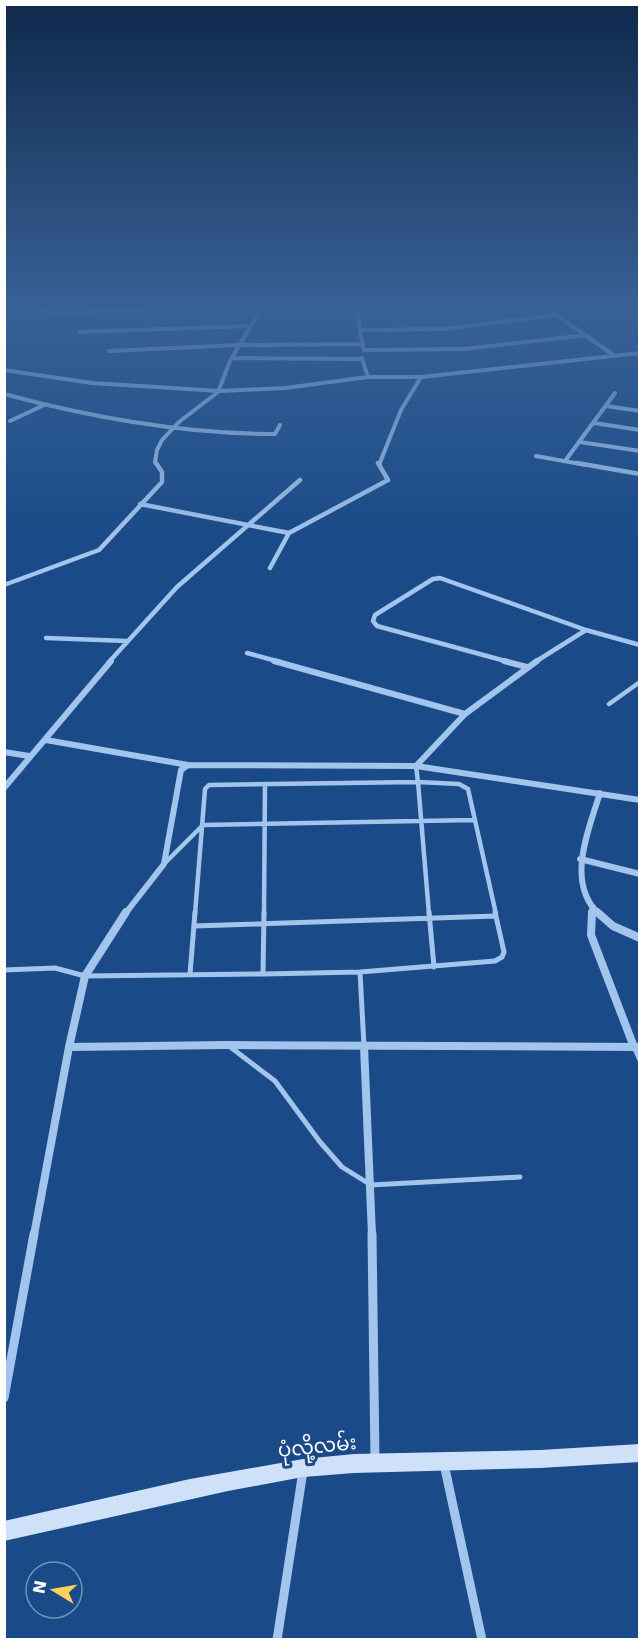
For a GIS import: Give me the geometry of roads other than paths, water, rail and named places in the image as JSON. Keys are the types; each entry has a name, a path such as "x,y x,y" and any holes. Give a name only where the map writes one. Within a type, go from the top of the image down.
{"main road":[{"name":"ပုံလို့လမ်း","path":"4,1531 81,1516 216,1484 304,1468 375,1463 594,1457 639,1453"}],"street":[{"path":"136,386 220,391 302,386"},
{"path":"4,585 99,550 161,483 163,476 155,462 155,454 171,430 220,391 222,386"},
{"path":"270,568 289,533 388,480 378,463 401,410 416,386"},
{"path":"565,461 615,393"},
{"path":"4,394 44,405 171,430 230,435 275,434 280,425"},
{"path":"10,421 44,405"},
{"path":"606,406 639,411"},
{"path":"594,423 639,430"},
{"path":"580,441 639,451"},
{"path":"536,456 639,474"},
{"path":"4,788 127,640 177,587 300,480"},
{"path":"140,504 289,533"},
{"path":"526,667 377,626 373,621 375,615 433,579 440,578 586,630 639,645"},
{"path":"416,766 465,714 526,667 586,630"},
{"path":"46,638 127,640"},
{"path":"247,653 465,714"},
{"path":"46,740 189,765 416,766 639,800"},
{"path":"4,753 29,756"},
{"path":"4,1398 69,1047 85,976 114,928 164,864 181,770 189,765"},
{"path":"600,793 580,859 582,885 593,907 610,924 639,938"},
{"path":"580,859 639,874"},
{"path":"69,1047 227,1045 637,1047 591,935 590,920 593,907"},
{"path":"364,1046 371,1185 375,1463"},
{"path":"443,1462 482,1640"},
{"path":"277,1640 304,1468"}],"lane":[{"path":"609,704 639,682"},
{"path":"416,766 434,967"},
{"path":"4,970 55,968 85,976 263,974 360,972 495,962 502,957 504,952 467,787 459,784 418,782 209,785 205,789 190,974"},
{"path":"263,974 264,784"},
{"path":"164,864 203,825 474,820"},
{"path":"194,926 430,920 496,916"},
{"path":"360,972 364,1046"},
{"path":"227,1045 275,1081 320,1142 342,1167 371,1185 520,1177"},
{"path":"637,1047 639,1059"}]}
